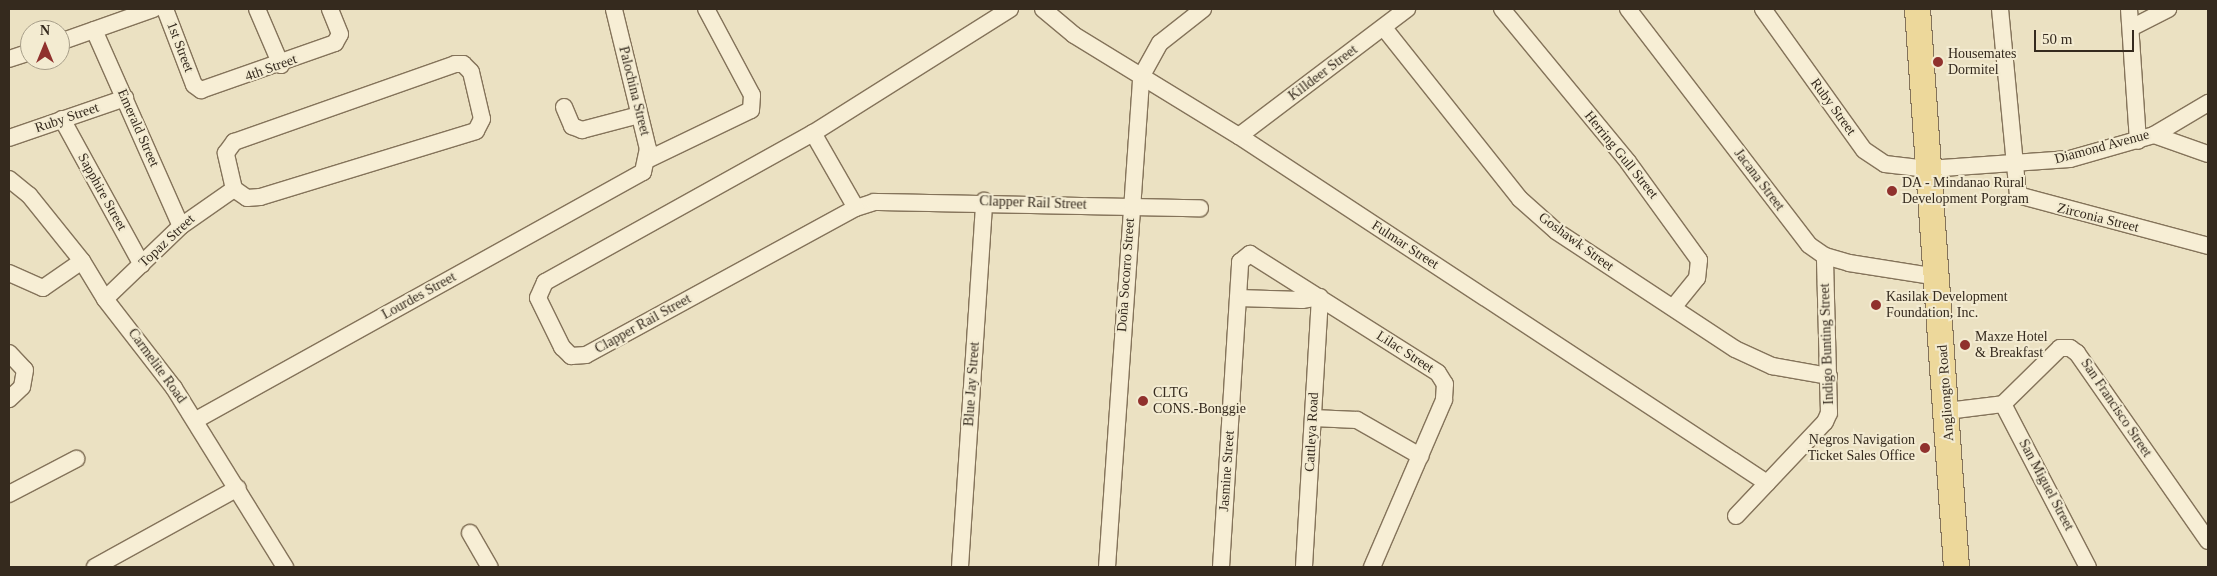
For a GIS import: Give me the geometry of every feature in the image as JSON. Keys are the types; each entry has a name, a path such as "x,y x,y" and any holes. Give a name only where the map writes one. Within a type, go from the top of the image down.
{"main road":[{"name":"Angliongto Road","path":"1917,9 1947,411 1956,567"}],"street":[{"path":"70,38 153,9"},
{"name":"1st Street","path":"165,9 194,85"},
{"path":"257,9 281,65"},
{"name":"4th Street","path":"194,85 201,90 211,89 281,65 335,43 339,30 330,9"},
{"name":"Palochina Street","path":"614,9 639,115 646,165"},
{"name":"Lourdes Street","path":"196,420 646,165 751,110 752,95 706,9"},
{"name":"Clapper Rail Street","path":"1010,9 813,133 545,282 538,298 562,347 571,356 586,355 856,208 886,200 1200,208"},
{"name":"Fulmar Street","path":"1043,9 1074,35 1239,136 1767,483"},
{"name":"Doña Socorro Street","path":"1107,567 1130,206 1141,77 1160,43 1203,9"},
{"name":"Killdeer Street","path":"1239,136 1407,9"},
{"name":"Herring Gull Street","path":"1502,9 1634,169 1699,260 1697,278 1673,308"},
{"name":"Jacana Street","path":"1628,9 1798,232 1825,256"},
{"name":"Ruby Street","path":"1764,9 1864,150 1886,164 1928,169"},
{"path":"2000,9 2013,166"},
{"path":"2129,9 2138,141"},
{"path":"2131,28 2168,9"},
{"name":"Goshawk Street","path":"1384,28 1520,199 1556,231 1735,349 1772,366 1829,376"},
{"name":"Emerald Street","path":"94,30 181,226"},
{"path":"455,64 463,64 471,72 482,119 476,131 260,197 247,198 234,189 226,153 234,142 455,64"},
{"name":"Ruby Street","path":"9,138 125,98"},
{"name":"Diamond Avenue","path":"1928,169 2013,166 2070,159 2154,135 2208,103"},
{"path":"564,107 572,126 582,130 639,115"},
{"name":"Sapphire Street","path":"62,119 142,265"},
{"path":"813,133 856,208"},
{"path":"2154,135 2208,154"},
{"name":"Zirconia Street","path":"2013,166 2018,195 2025,199 2208,246"},
{"name":"Carmelite Road","path":"9,179 29,195 82,261 105,299 152,357 196,420 285,567"},
{"name":"Topaz Street","path":"105,299 181,226 234,189"},
{"name":"Blue Jay Street","path":"960,567 984,201"},
{"name":"Lilac Street","path":"1244,256 1257,256 1442,378 1444,400 1372,567"},
{"name":"Jasmine Street","path":"1221,567 1238,298 1244,256"},
{"path":"1825,256 1937,277"},
{"name":"Indigo Bunting Street","path":"1736,516 1825,422 1829,376 1825,256"},
{"path":"9,273 43,288 82,261"},
{"path":"1238,298 1302,300 1320,297"},
{"name":"Cattleya Road","path":"1304,567 1320,297"},
{"name":"San Francisco Street","path":"2003,404 2060,348 2077,353 2208,541"},
{"path":"9,353 25,370 22,387 9,399"},
{"path":"1947,411 2003,404"},
{"name":"San Miguel Street","path":"2003,404 2088,567"},
{"path":"1313,418 1357,420 1420,456"},
{"path":"9,494 76,459"},
{"path":"95,567 238,488"},
{"path":"470,533 490,567"}],"place":[{"name":"Housemates Dormitel","path":"1938,62"},
{"name":"DA - Mindanao Rural Development Porgram","path":"1892,191"},
{"name":"Kasilak Development Foundation, Inc.","path":"1876,305"},
{"name":"Maxze Hotel & Breakfast","path":"1965,345"},
{"name":"CLTG CONS.-Bonggie","path":"1143,401"},
{"name":"Negros Navigation Ticket Sales Office","path":"1925,448"}]}
